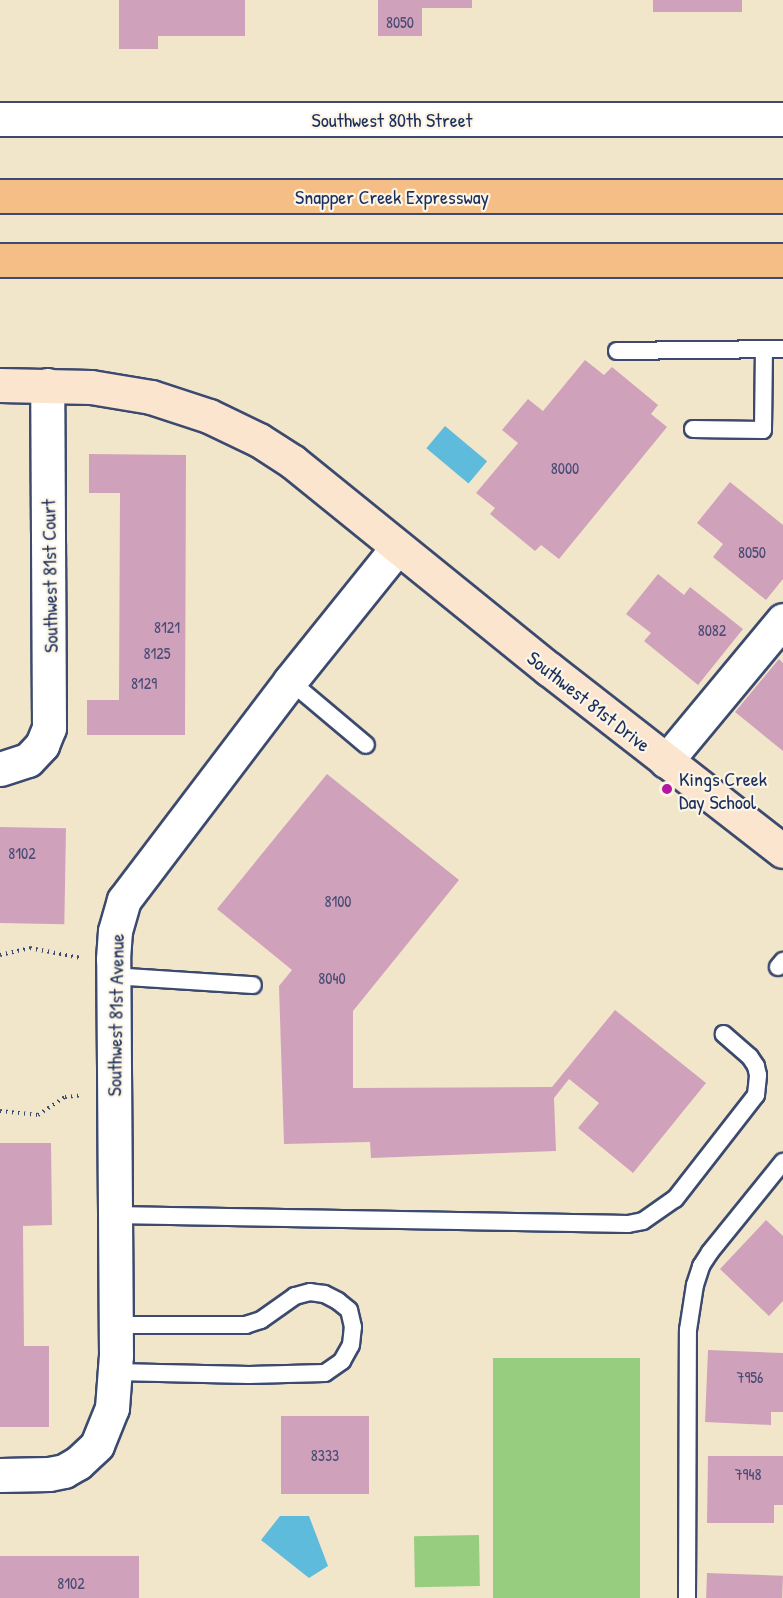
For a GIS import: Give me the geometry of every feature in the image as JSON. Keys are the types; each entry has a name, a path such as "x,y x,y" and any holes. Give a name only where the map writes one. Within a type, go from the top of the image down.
{"highway":[{"name":"Snapper Creek Expressway","path":"0,196 783,196"},
{"path":"0,260 783,260"}],"street":[{"name":"Southwest 80th Street","path":"0,119 783,119"},
{"name":"Southwest 81st Drive","path":"0,385 91,387 151,398 226,423 292,462 397,548 783,851"},
{"name":"Southwest 81st Court","path":"14,765 42,745 49,728 47,386"},
{"name":"Southwest 81st Avenue","path":"0,1475 49,1474 64,1471 88,1456 103,1431 112,1408 116,1325 101,967 124,900 290,681 397,548"},
{"path":"666,761 783,620"}],"lane":[{"path":"617,351 783,349"},
{"path":"693,429 764,430 764,350"},
{"path":"290,681 366,745"},
{"path":"101,967 253,985"},
{"path":"113,1215 628,1224 643,1221 675,1199 756,1095 758,1075 756,1066 750,1057 724,1034"},
{"path":"687,1598 688,1330 695,1285 701,1266 710,1252 783,1162"},
{"path":"115,1372 249,1375 325,1372 342,1361 351,1345 353,1327 349,1310 338,1300 324,1294 310,1292 295,1296 261,1320 246,1325 116,1325"}],"path":[{"path":"0,955 30,948 101,967"},
{"path":"0,1111 38,1115 65,1097 90,1095"}],"green space":[{"path":"493,1358 640,1358 640,1598 493,1598"},
{"path":"479,1535 480,1586 415,1587 414,1536"}],"water":[{"path":"445,426 487,461 468,484 426,448"},
{"path":"280,1516 309,1516 328,1566 309,1578 261,1540"}],"building":[{"path":"119,0 245,0 245,36 158,36 158,49 119,49"},
{"path":"378,0 472,0 472,8 422,8 422,36 378,36"},
{"path":"653,0 742,0 742,12 653,12"},
{"path":"585,360 604,375 612,367 658,405 651,414 667,427 559,559 541,545 535,551 490,514 495,508 476,493 518,443 502,430 528,399 543,411"},
{"path":"89,454 186,455 185,735 87,735 87,700 119,700 120,493 89,493"},
{"path":"730,482 783,525 783,579 766,600 713,557 723,544 697,523"},
{"path":"658,574 684,595 690,587 743,629 698,685 644,641 651,633 626,614"},
{"path":"779,659 783,663 783,751 735,712"},
{"path":"327,774 459,880 353,1011 353,1088 552,1087 615,1010 706,1083 633,1173 578,1128 599,1103 569,1079 554,1098 556,1151 371,1158 370,1142 284,1144 279,986 292,970 217,909"},
{"path":"0,827 66,828 64,924 0,923"},
{"path":"0,1143 51,1143 52,1225 23,1226 24,1346 49,1346 49,1427 0,1427"},
{"path":"766,1220 783,1236 783,1301 769,1316 720,1269"},
{"path":"708,1350 783,1353 783,1412 771,1412 771,1425 705,1422"},
{"path":"281,1416 369,1416 369,1494 281,1494"},
{"path":"708,1456 783,1456 783,1505 774,1505 774,1523 707,1523"},
{"path":"0,1556 139,1556 139,1598 0,1598"},
{"path":"707,1573 783,1576 782,1598 706,1598"}],"place":[{"name":"Kings Creek Day School","path":"667,789"}]}
